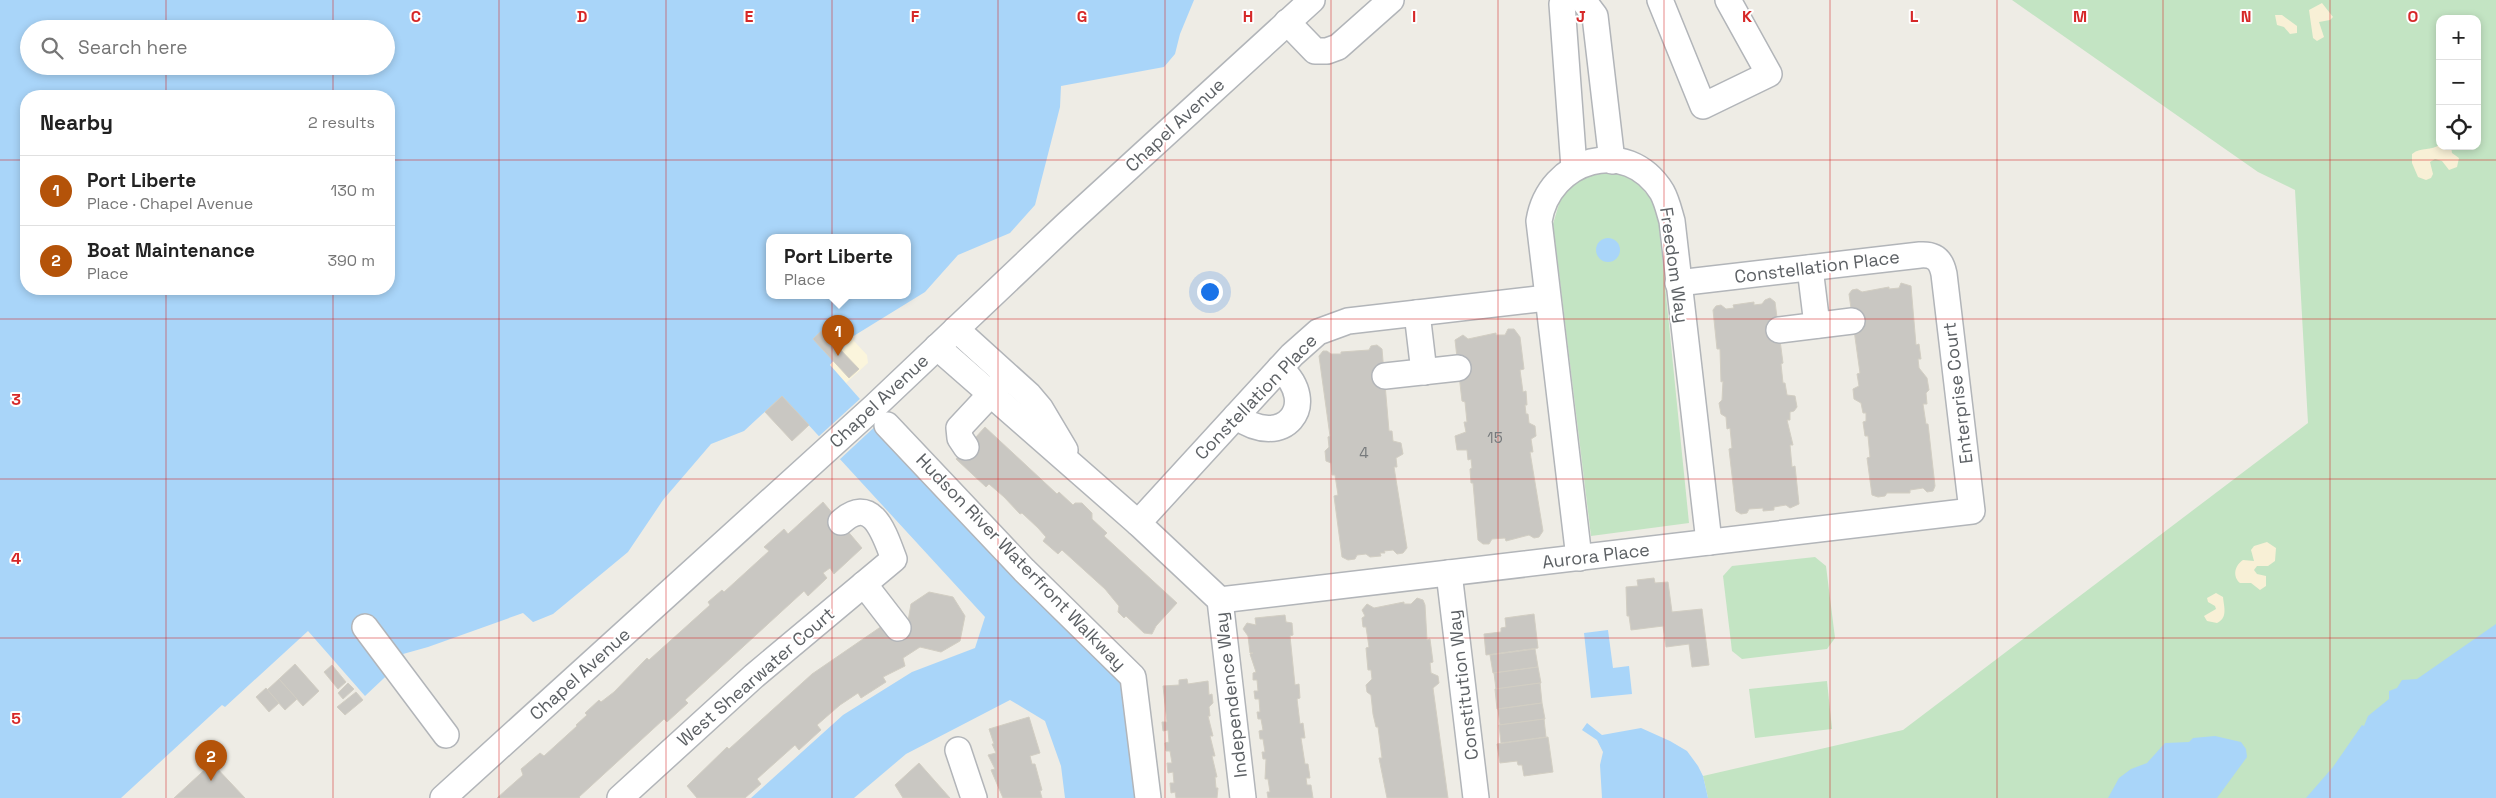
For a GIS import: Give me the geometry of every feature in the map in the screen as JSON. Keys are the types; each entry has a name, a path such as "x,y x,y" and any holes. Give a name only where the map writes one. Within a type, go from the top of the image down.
{"street":[{"name":"Chapel Avenue","path":"443,798 825,451 880,416 937,347 1312,0"},
{"path":"1287,22 1316,51 1327,51 1338,47 1391,0"},
{"path":"1565,0 1562,4 1574,168"},
{"path":"1583,0 1595,16 1612,160"},
{"path":"1660,0 1704,106 1768,74 1728,0"},
{"path":"1569,103 1604,98"},
{"name":"Freedom Way","path":"1579,558 1547,298 1540,213 1552,188 1564,175 1574,168 1587,163 1612,160 1635,167 1651,179 1662,193 1672,221 1709,542"},
{"name":"Constellation Place","path":"1678,283 1931,254 1940,262 1944,274"},
{"path":"1810,268 1817,325"},
{"name":"Enterprise Court","path":"1944,274 1972,511"},
{"name":"Constellation Place","path":"1138,523 1310,337 1327,328 1348,321 1547,298"},
{"path":"1417,313 1424,372"},
{"path":"1779,330 1852,321"},
{"name":"Independence Way","path":"956,329 1040,408 1081,472"},
{"name":"Independence Way","path":"937,347 1081,472 1220,600 1243,798"},
{"path":"1236,416 1248,425 1263,430 1279,427 1293,417 1298,401 1298,393 1291,378 1280,368"},
{"path":"1386,376 1458,368"},
{"path":"966,447 960,438 959,428 1008,376"},
{"name":"Hudson River Waterfront Walkway","path":"880,416 1024,570 1132,677 1148,798"},
{"name":"Aurora Place","path":"1220,600 1972,511"},
{"name":"West Shearwater Court","path":"620,798 754,676 894,559 877,520 860,514 849,516 841,522"},
{"name":"Constitution Way","path":"1450,573 1476,798"},
{"path":"864,584 898,628"},
{"path":"365,627 446,735"},
{"path":"958,750 974,798"}],"shaded area":[{"path":"817,301 867,355 868,363 846,383 810,343"}],"green space":[{"path":"2012,0 2496,0 2496,798 1708,798 1703,776 1903,730 2308,423 2295,190 2258,172"},
{"path":"1617,172 1635,180 1657,206 1689,523 1591,536 1553,224 1564,187 1586,173"},
{"path":"1815,557 1826,566 1835,638 1827,649 1742,659 1732,651 1723,576 1732,566"},
{"path":"1827,681 1832,729 1755,738 1749,689"}],"sand":[{"path":"2322,3 2333,17 2330,20 2319,22 2324,37 2317,41 2313,38 2309,10"},
{"path":"2275,15 2282,15 2297,26 2297,33 2290,34 2284,27 2277,25"},
{"path":"2436,146 2436,150 2452,150 2452,153 2459,158 2457,167 2449,170 2442,161 2435,159 2430,162 2433,174 2431,178 2426,180 2418,177 2412,163 2412,154 2419,150"},
{"path":"2267,542 2276,548 2275,561 2268,566 2257,566 2254,570 2257,574 2266,576 2266,586 2260,590 2251,583 2240,583 2235,574 2238,565 2243,560 2254,561 2251,550 2254,546"},
{"path":"2216,593 2223,597 2224,608 2223,618 2217,623 2207,621 2204,616 2216,609 2215,606 2208,602 2207,598"}],"water":[{"path":"0,0 1194,0 1180,34 1175,54 1164,67 1061,86 1060,107 1035,205 1010,233 958,255 925,292 852,337 830,365 882,424 1124,677 1139,798 1065,798 1061,766 1045,721 1010,700 906,754 854,798 751,798 843,715 912,672 975,648 985,617 782,396 744,431 711,444 663,500 628,552 553,614 516,629 400,663 365,696 308,631 225,707 222,705 121,798 0,798"},
{"path":"1608,238 1616,242 1620,250 1616,258 1608,262 1600,258 1596,250 1600,242"},
{"path":"2496,624 2496,798 2306,798 2333,767 2362,725 2364,726 2368,716 2389,699 2389,691 2397,688 2402,680 2417,679"},
{"path":"1608,630 1613,668 1629,666 1632,694 1591,698 1584,633"},
{"path":"1587,723 1602,735 1641,728 1687,751 1703,776 1708,798 1602,798 1600,765 1603,752 1597,740 1582,730"},
{"path":"2215,736 2241,742 2246,749 2247,757 2217,798 2108,798 2119,778 2131,769 2147,763 2165,743 2189,742 2193,738"}],"pier":[{"path":"862,397 882,420 838,461 817,438"},
{"path":"523,613 533,622 533,625 517,632 409,663 403,654 428,647"}],"building":[{"path":"1901,283 1911,286 1916,345 1919,344 1921,359 1918,359 1919,368 1927,378 1929,390 1926,393 1927,404 1923,404 1926,424 1928,424 1935,486 1933,491 1927,492 1923,488 1910,490 1910,493 1887,493 1885,496 1878,497 1872,495 1867,458 1870,457 1868,436 1865,436 1863,422 1866,421 1866,413 1863,413 1861,403 1854,399 1853,389 1859,386 1857,374 1860,373 1849,294 1852,290 1857,289 1862,292 1889,287 1889,289 1899,288"},
{"path":"1770,298 1775,302 1783,363 1781,364 1783,383 1785,383 1787,395 1795,396 1797,407 1794,411 1790,412 1790,420 1787,420 1793,445 1790,445 1792,467 1795,466 1799,504 1790,508 1786,505 1774,507 1774,510 1763,511 1763,508 1749,509 1747,513 1741,514 1736,511 1729,449 1732,448 1730,428 1727,429 1726,417 1721,414 1719,403 1722,400 1723,381 1721,382 1720,349 1717,349 1713,310 1716,306 1721,305 1726,309 1734,308 1733,305 1754,302 1754,305 1762,304"},
{"path":"831,322 843,336 835,344 859,369 849,378 813,339"},
{"path":"1508,329 1514,329 1520,337 1524,369 1520,370 1523,392 1526,391 1526,414 1528,414 1529,423 1535,426 1536,436 1531,439 1533,452 1530,452 1543,531 1539,537 1534,538 1529,535 1506,541 1505,538 1492,539 1489,544 1483,544 1478,540 1473,483 1471,483 1471,459 1468,460 1467,450 1457,450 1455,436 1466,432 1464,422 1467,422 1465,402 1462,401 1455,340 1463,335 1468,339 1496,333 1496,335 1505,335"},
{"path":"1377,345 1382,349 1389,431 1392,431 1393,441 1401,443 1403,454 1396,458 1397,467 1394,467 1407,548 1403,553 1397,554 1393,550 1384,551 1385,553 1380,553 1381,556 1357,555 1355,559 1348,560 1342,557 1334,496 1338,495 1335,475 1332,475 1331,463 1326,461 1325,451 1329,447 1328,437 1330,436 1319,356 1323,351 1331,354 1341,354 1341,352 1369,350 1371,346"},
{"path":"782,396 809,425 792,441 765,412"},
{"path":"985,427 1057,494 1059,492 1073,505 1075,503 1082,503 1092,513 1092,519 1107,533 1104,536 1177,603 1156,626 1152,634 1144,633 1126,616 1124,618 1118,612 1119,606 1105,589 1062,550 1058,554 1043,541 1046,537 1038,528 1022,513 1020,514 989,484 986,487 956,459"},
{"path":"823,502 862,548 834,574 830,568 823,573 827,578 808,596 804,591 685,700 688,703 667,722 664,719 580,798 497,798 523,775 521,769 540,753 544,756 577,726 587,715 585,713 599,700 601,702 614,692 647,658 649,660 710,605 708,602 722,590 724,592 769,551 764,547 784,529 788,534"},
{"path":"1654,578 1655,583 1668,582 1672,612 1702,609 1709,665 1692,667 1689,644 1666,647 1663,626 1631,630 1629,616 1627,616 1626,587 1638,586 1637,580"},
{"path":"929,592 953,597 965,616 960,641 941,652 920,647 903,658 905,666 883,677 886,682 861,698 858,693 840,705 817,725 821,730 799,750 795,745 757,779 761,784 745,798 697,798 687,786 727,747 729,749 812,674 882,626 888,635 908,621 911,604"},
{"path":"1417,598 1423,600 1425,605 1427,640 1430,639 1433,662 1430,663 1431,673 1438,676 1439,683 1433,688 1448,798 1387,798 1379,758 1382,758 1378,727 1376,727 1373,714 1371,695 1367,692 1366,685 1372,679 1371,670 1368,670 1366,648 1369,647 1366,627 1363,627 1362,618 1365,616 1362,610 1367,604 1374,608 1404,602 1404,604 1411,604"},
{"path":"1534,614 1538,648 1486,655 1484,634 1501,632 1501,628 1506,627 1505,618"},
{"path":"1285,615 1286,622 1292,623 1293,635 1290,636 1295,685 1299,684 1300,698 1297,699 1300,724 1303,723 1305,738 1301,738 1305,764 1308,764 1310,778 1306,778 1307,785 1311,785 1313,798 1268,798 1267,792 1270,792 1268,779 1265,779 1266,759 1263,759 1262,752 1265,752 1263,739 1260,739 1259,731 1263,730 1261,719 1258,719 1257,712 1260,712 1259,699 1255,699 1254,691 1258,691 1257,680 1253,680 1253,673 1256,672 1250,654 1253,653 1250,653 1248,636 1243,629 1247,623 1256,625 1255,618"},
{"path":"1535,649 1538,667 1493,673 1490,655"},
{"path":"295,664 319,691 303,706 279,679"},
{"path":"332,665 346,682 338,689 324,672"},
{"path":"1538,667 1541,683 1496,689 1494,673"},
{"path":"279,679 297,699 285,710 267,690"},
{"path":"1187,679 1188,684 1208,681 1209,695 1212,694 1213,703 1209,707 1210,716 1208,716 1213,736 1210,736 1215,756 1212,756 1217,777 1215,777 1216,788 1218,788 1217,798 1176,798 1175,792 1171,793 1170,783 1174,783 1173,772 1168,773 1167,763 1172,763 1170,751 1166,751 1165,743 1169,742 1168,730 1163,731 1162,722 1167,722 1163,686 1179,685 1179,680"},
{"path":"348,683 354,689 343,699 338,693"},
{"path":"1540,683 1542,703 1497,709 1495,689"},
{"path":"266,688 279,703 269,712 256,697"},
{"path":"356,692 363,700 345,715 337,707"},
{"path":"1542,703 1545,719 1500,725 1498,709"},
{"path":"1029,717 1040,753 1030,756 1032,764 1035,764 1042,790 1040,791 1042,798 1003,798 991,770 995,769 988,755 996,753 989,729"},
{"path":"1544,719 1546,737 1501,743 1499,725"},
{"path":"1548,737 1553,772 1524,776 1522,765 1518,765 1517,761 1500,763 1497,744"},
{"path":"212,763 245,798 174,798"},
{"path":"919,763 950,798 903,798 895,785"}],"place":[{"name":"Port Liberte","path":"838,356"},
{"name":"Boat Maintenance","path":"211,781"}]}
